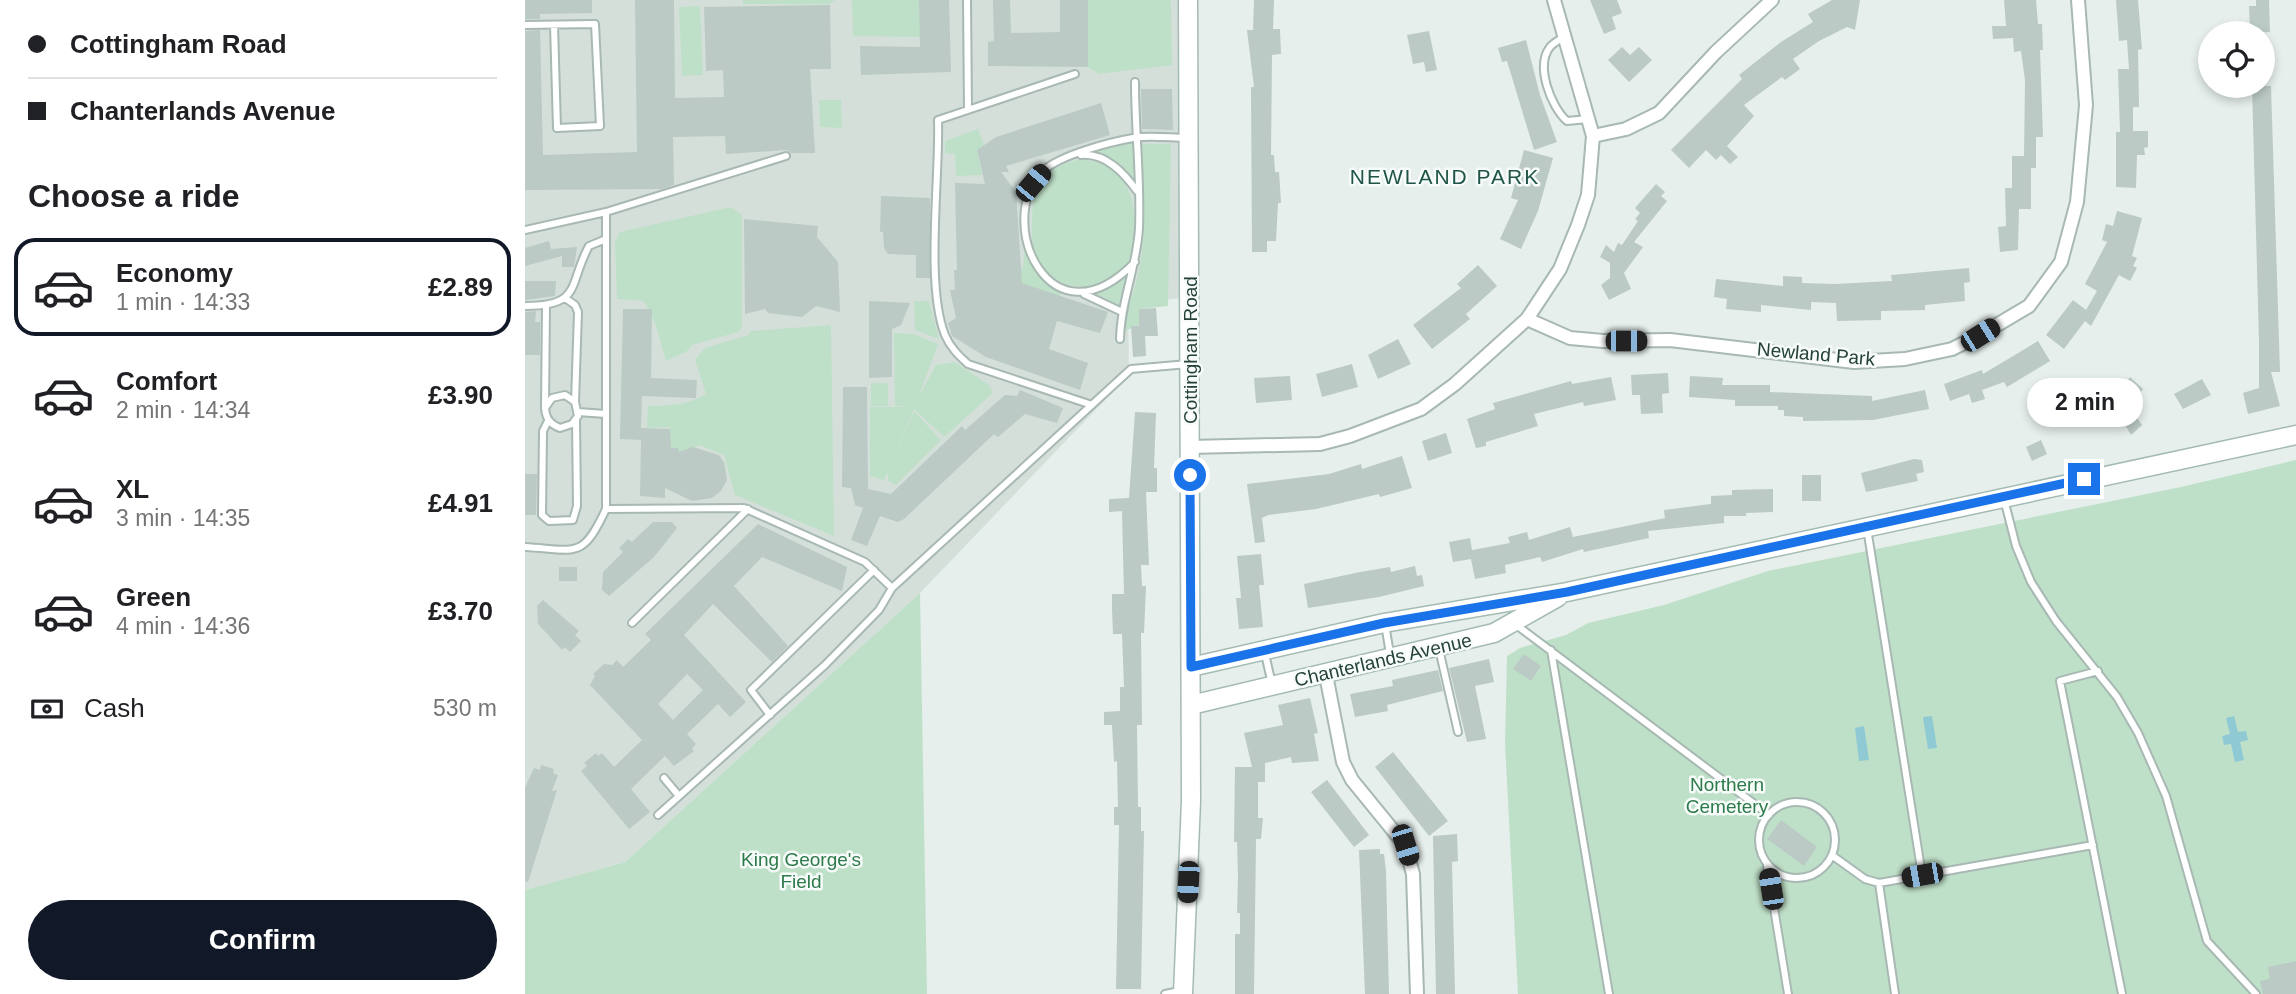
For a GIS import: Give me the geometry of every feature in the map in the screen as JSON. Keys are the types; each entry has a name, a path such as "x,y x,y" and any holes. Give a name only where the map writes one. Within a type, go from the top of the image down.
{"street":[{"name":"Cottingham Road","path":"1177,993 1191,801 1188,0"},
{"path":"1190,447 1320,444 1350,436 1421,409 1455,384 1527,319 1560,269 1578,225 1588,195 1593,136 1554,0"},
{"path":"1593,136 1626,129 1660,113 1716,52 1772,0"},
{"name":"Newland Park","path":"1527,319 1570,338 1603,341 1670,340 1854,362 1916,356 1952,349 1980,335 2029,306 2061,261 2077,202 2086,105 2078,0"},
{"name":"Chanterlands Avenue","path":"1191,667 1265,653 1384,623 1567,592 2296,435"},
{"name":"Chanterlands Avenue","path":"1191,705 1391,660 1494,633 1567,592"},
{"path":"1326,675 1343,762 1352,780 1405,845 1413,874 1417,994"}],"lane":[{"path":"967,0 968,109"},
{"path":"525,25 554,24 595,24 600,126 557,128 554,24"},
{"path":"1564,36 1549,48 1542,66 1557,112 1567,121 1588,119"},
{"path":"1075,74 938,120 937,292 946,336 956,353 968,364 1091,405"},
{"path":"1120,339 1121,311 1135,262 1139,226 1135,82"},
{"path":"1121,311 1083,293 1065,290 1042,275 1027,246 1027,197 1033,183 1044,170 1072,156 1135,137 1189,138"},
{"path":"1072,156 1089,155 1112,164 1137,191"},
{"path":"525,230 606,212 786,156"},
{"path":"525,547 575,550 592,540 606,509 606,212"},
{"path":"525,306 546,306 565,298 579,277 589,246 606,239"},
{"path":"1083,293 1113,283 1135,262"},
{"path":"546,306 545,408 548,421 543,431 543,515 549,522 566,522 573,520 577,506 575,402 578,312 575,305 565,298"},
{"path":"658,815 770,715 863,627 892,589 1131,369 1190,364"},
{"path":"545,408 548,402 558,395 571,397 575,402"},
{"path":"548,421 559,428 566,427 577,416 606,414"},
{"path":"2004,497 2016,546 2031,582 2056,621 2098,671 2138,733 2166,796 2207,940 2256,994"},
{"path":"606,509 748,509 865,562 892,589"},
{"path":"632,623 748,509"},
{"path":"1866,527 1922,875"},
{"path":"770,715 751,690 874,570"},
{"path":"1384,623 1391,660"},
{"path":"1514,623 1769,815"},
{"path":"1439,647 1458,732"},
{"path":"1551,650 1609,994"},
{"path":"1265,653 1272,686"},
{"path":"2098,671 2060,681 2122,994"},
{"path":"664,778 678,796"},
{"path":"1766,863 1775,872 1791,878 1807,878 1823,869 1833,856 1835,836 1824,813 1811,805 1794,802 1780,806 1769,815 1761,828 1759,841 1766,863 1788,994"},
{"path":"1833,856 1865,879 1879,883 2093,845"},
{"path":"1879,883 1895,994"}],"shaded area":[{"path":"525,0 1182,0 1182,298 1128,303 1129,375 920,593 625,862 525,890"}],"green space":[{"path":"743,0 835,0 829,4 743,4"},
{"path":"852,0 919,0 921,37 853,36"},
{"path":"1088,0 1171,0 1172,65 1099,74 1088,67"},
{"path":"700,6 703,75 682,76 679,7"},
{"path":"819,100 841,100 842,128 820,127"},
{"path":"978,129 984,145 977,150 982,175 956,176 955,154 945,153 945,141"},
{"path":"1135,137 1137,191 1124,176 1109,165 1092,158 1072,156"},
{"path":"1140,144 1171,144 1168,306 1139,309 1139,326 1123,331 1143,246"},
{"path":"1081,159 1101,164 1119,175 1130,195 1135,222 1132,250 1122,270 1098,285 1084,287 1070,285 1046,273 1038,262 1032,239 1037,187 1042,179 1057,167"},
{"path":"731,207 742,215 742,328 738,332 692,345 686,352 666,361 656,325 644,301 617,299 615,242 620,232"},
{"path":"1025,245 1037,272 1062,288 1060,296 1018,284 1007,269 1023,268"},
{"path":"1135,262 1120,311 1083,293 1113,283"},
{"path":"914,301 929,301 939,339 915,330"},
{"path":"831,325 834,536 735,495 724,455 699,445 679,454 671,448 670,427 647,428 648,406 678,404 706,394 695,360 705,348 749,335 751,331"},
{"path":"894,333 913,334 938,344 918,398 936,365 955,362 989,385 993,393 944,437 914,409 891,464 914,411 941,440 896,485 888,481 888,472 884,480 870,476 870,407 914,407 895,406"},
{"path":"871,383 888,383 888,406 871,406"},
{"name":"Northern Cemetery","path":"2296,460 2296,994 1518,994 1505,743 1507,656 1520,648 1566,635 1588,623 1664,605 1768,571 2181,487"},
{"name":"King George's Field","path":"920,593 927,994 525,994 525,890 625,862"}],"water":[{"path":"1932,716 1937,748 1928,749 1923,717"},
{"path":"2234,716 2238,732 2246,731 2248,740 2240,742 2244,760 2235,762 2231,744 2224,745 2222,736 2230,734 2226,718"},
{"path":"1864,726 1869,760 1859,761 1855,728"}],"building":[{"path":"525,0 592,0 592,13 540,14 540,19 525,19"},
{"path":"635,0 674,0 675,98 724,97 723,70 706,71 704,7 830,5 831,69 810,69 815,153 791,153 787,150 726,154 725,136 673,137 674,185 662,189 525,190 525,31 540,30 543,155 637,152"},
{"path":"919,0 949,0 951,72 861,75 860,46 920,47"},
{"path":"993,0 1010,0 1011,33 1060,32 1060,0 1088,0 1088,67 988,66 988,42 994,41"},
{"path":"1254,0 1274,0 1273,29 1280,29 1281,54 1272,55 1271,155 1274,155 1275,172 1279,172 1281,203 1278,203 1276,241 1267,241 1267,252 1252,252 1251,87 1254,87 1247,30 1253,30"},
{"path":"1590,0 1617,0 1622,13 1612,17 1616,29 1604,34"},
{"path":"1832,0 1860,0 1855,30 1847,27 1819,41 1793,59 1800,69 1785,80 1782,77 1744,105 1754,116 1727,146 1738,157 1730,164 1721,155 1716,160 1706,150 1689,168 1671,150 1742,79 1739,75 1781,42 1813,22 1808,14"},
{"path":"2004,0 2036,0 2038,24 2042,24 2043,50 2040,50 2043,137 2036,137 2036,168 2031,168 2031,209 2019,209 2018,250 2000,252 1998,227 2006,226 2005,188 2012,188 2012,156 2024,156 2025,80 2021,51 2014,52 2013,38 1993,39 1992,26 2006,26"},
{"path":"2116,0 2138,0 2142,49 2138,50 2139,107 2133,107 2133,131 2148,131 2148,147 2144,148 2145,155 2137,155 2136,188 2116,187 2116,132 2120,132 2118,69 2129,69 2127,40 2119,41"},
{"path":"2256,0 2269,0 2270,21 2250,21 2249,6 2256,6"},
{"path":"1429,31 1437,70 1426,72 1424,62 1413,64 1407,35"},
{"path":"1526,40 1540,95 1557,142 1534,150 1507,61 1502,62 1498,48"},
{"path":"1622,47 1630,55 1639,47 1652,60 1629,82 1608,60"},
{"path":"1141,89 1172,89 1173,130 1142,129"},
{"path":"2252,98 2271,98 2280,372 2271,372 2280,406 2248,414 2243,393 2259,388"},
{"path":"1101,103 1110,135 1006,166 1009,172 1001,172 1016,192 1022,283 1108,312 1100,333 1057,321 1049,349 1088,363 1080,390 986,357 952,336 948,323 956,318 950,290 955,290 954,270 957,270 955,183 985,184 977,150 996,137"},
{"path":"1524,150 1553,158 1538,211 1521,249 1500,239 1518,200 1511,198"},
{"path":"1656,184 1665,192 1661,196 1667,201 1634,242 1643,247 1624,273 1631,289 1609,300 1601,285 1610,278 1610,263 1600,257 1606,245 1614,252 1618,243 1622,245 1638,221 1635,219 1640,213 1635,208"},
{"path":"881,196 930,198 930,278 916,278 916,255 888,254 884,248 883,232 880,232"},
{"path":"2117,211 2142,218 2132,256 2137,258 2133,266 2137,268 2130,281 2119,275 2091,326 2085,321 2064,349 2046,335 2073,300 2086,310 2097,291 2085,284 2107,242 2102,240 2106,224 2113,226"},
{"path":"744,219 818,226 817,237 838,262 840,312 816,306 802,317 768,313 765,309 745,314"},
{"path":"549,241 551,249 577,247 574,267 562,267 562,256 525,266 525,248"},
{"path":"1478,265 1497,286 1466,314 1470,319 1432,349 1413,325 1461,288 1457,284"},
{"path":"1969,268 1970,282 1964,283 1965,301 1925,305 1925,310 1881,311 1881,320 1837,321 1836,303 1811,302 1811,310 1761,305 1761,312 1726,309 1727,299 1714,297 1716,279 1783,286 1783,276 1802,277 1802,283 1835,284 1892,281 1891,275"},
{"path":"525,281 556,281 555,296 525,300"},
{"path":"869,301 910,303 901,325 892,329 892,377 869,378"},
{"path":"1156,308 1158,336 1145,336 1146,356 1133,357 1131,326 1139,326 1139,309"},
{"path":"623,309 652,309 651,378 697,380 696,398 642,396 641,428 670,429 671,448 678,448 679,452 693,447 719,455 724,462 727,480 721,491 712,498 692,501 665,488 665,498 640,496 641,440 620,439"},
{"path":"536,311 535,322 540,322 540,355 525,355 525,312"},
{"path":"1398,339 1411,364 1378,379 1368,355"},
{"path":"2038,341 2050,361 2007,387 2004,382 1982,390 1985,399 1972,403 1969,394 1950,401 1944,384 1982,370 1983,374"},
{"path":"1352,364 1358,387 1322,397 1316,374"},
{"path":"1668,373 1669,393 1662,394 1663,413 1641,414 1640,395 1632,395 1631,375"},
{"path":"1290,376 1292,400 1256,403 1254,378"},
{"path":"1690,376 1723,378 1722,385 1770,385 1770,392 1872,396 1872,401 1925,390 1929,409 1873,420 1803,421 1803,417 1784,416 1784,410 1778,410 1778,406 1735,406 1735,400 1689,397"},
{"path":"1611,377 1616,400 1584,406 1583,402 1534,414 1538,426 1486,442 1486,446 1476,448 1467,419 1495,409 1493,403 1571,381 1572,384"},
{"path":"2130,377 2143,389 2130,408 2142,425 2131,435 2125,425 2122,427 2115,411 2102,416"},
{"path":"2202,379 2211,395 2183,409 2174,394"},
{"path":"843,387 867,387 868,489 891,494 962,426 965,430 1005,395 1017,396 1020,390 1063,408 1057,423 1025,414 998,437 994,434 904,519 898,522 880,516 867,546 851,540 863,508 855,505 851,488 842,487"},
{"path":"1135,412 1156,413 1154,468 1157,468 1157,492 1146,492 1149,565 1141,565 1142,586 1146,586 1144,633 1141,633 1142,725 1137,725 1138,807 1141,807 1141,831 1144,831 1141,989 1116,989 1119,825 1114,825 1114,807 1118,807 1117,761 1114,762 1112,725 1104,725 1104,712 1120,711 1120,687 1124,687 1122,634 1113,634 1112,594 1124,594 1122,511 1109,512 1109,499 1129,498"},
{"path":"1446,433 1452,453 1428,461 1422,441"},
{"path":"2041,440 2047,454 2032,461 2026,447"},
{"path":"1402,456 1412,488 1316,509 1268,515 1262,518 1265,542 1255,543 1247,484 1329,474 1361,464 1362,469"},
{"path":"1914,459 1922,460 1924,472 1916,474 1918,481 1866,492 1861,473"},
{"path":"525,474 537,474 536,515 525,515"},
{"path":"1802,475 1821,475 1821,501 1802,501"},
{"path":"1773,489 1773,512 1724,516 1724,523 1648,531 1649,538 1584,552 1583,549 1542,562 1540,557 1505,565 1506,573 1475,579 1471,559 1453,562 1449,542 1470,538 1472,550 1510,543 1508,537 1527,532 1529,540 1570,527 1573,537 1665,518 1664,510 1711,504 1711,496 1732,495 1732,490"},
{"path":"653,522 672,522 677,528 654,557 609,596 602,590 603,572 623,552 619,548 628,539 632,542"},
{"path":"758,524 847,567 842,591 762,557 734,586 788,646 772,662 713,604 684,635 746,702 730,717 718,704 687,734 696,744 692,749 694,751 674,766 665,756 631,789 650,812 629,829 581,771 587,766 584,763 596,753 598,756 602,753 614,767 642,740 590,685 595,676 593,674 604,664 612,665 617,660 623,667 651,640 645,634","holes":["687,674 703,690 673,720 658,704"]},
{"path":"1261,554 1264,585 1259,585 1263,627 1239,629 1236,598 1241,598 1237,556"},
{"path":"1415,566 1417,576 1422,575 1424,586 1379,597 1308,608 1304,584 1390,567 1391,572"},
{"path":"559,567 577,567 577,581 559,581"},
{"path":"543,600 579,631 575,635 581,641 570,652 565,647 562,650 538,624 537,606"},
{"path":"1524,654 1541,666 1531,681 1513,669"},
{"path":"1489,659 1494,682 1475,686 1486,739 1467,742 1449,668"},
{"path":"1438,670 1443,691 1387,705 1388,711 1355,717 1350,694 1393,686 1392,680"},
{"path":"1310,698 1318,733 1314,734 1319,761 1292,763 1291,757 1265,763 1265,782 1258,782 1258,818 1263,818 1261,839 1256,839 1254,994 1235,994 1235,934 1240,934 1240,913 1237,913 1237,842 1234,842 1235,767 1252,767 1244,733 1283,725 1278,705"},
{"path":"1393,752 1448,821 1429,836 1375,767"},
{"path":"541,765 554,769 553,773 558,775 552,791 557,790 528,882 525,881 525,788 534,768 540,770"},
{"path":"1327,780 1369,835 1354,847 1311,792"},
{"path":"1781,820 1817,847 1804,866 1767,839"},
{"path":"1457,834 1458,861 1452,862 1455,994 1436,994 1433,836"},
{"path":"1380,849 1380,854 1384,854 1386,871 1389,994 1365,994 1359,850"},
{"path":"2296,961 2296,994 2263,994 2260,981 2270,979 2268,967"}],"district":[{"name":"NEWLAND PARK","path":"1445,176"}],"route":[{"path":"1190,475 1191,667 1265,653 1384,623 1567,592 2084,479"}]}
